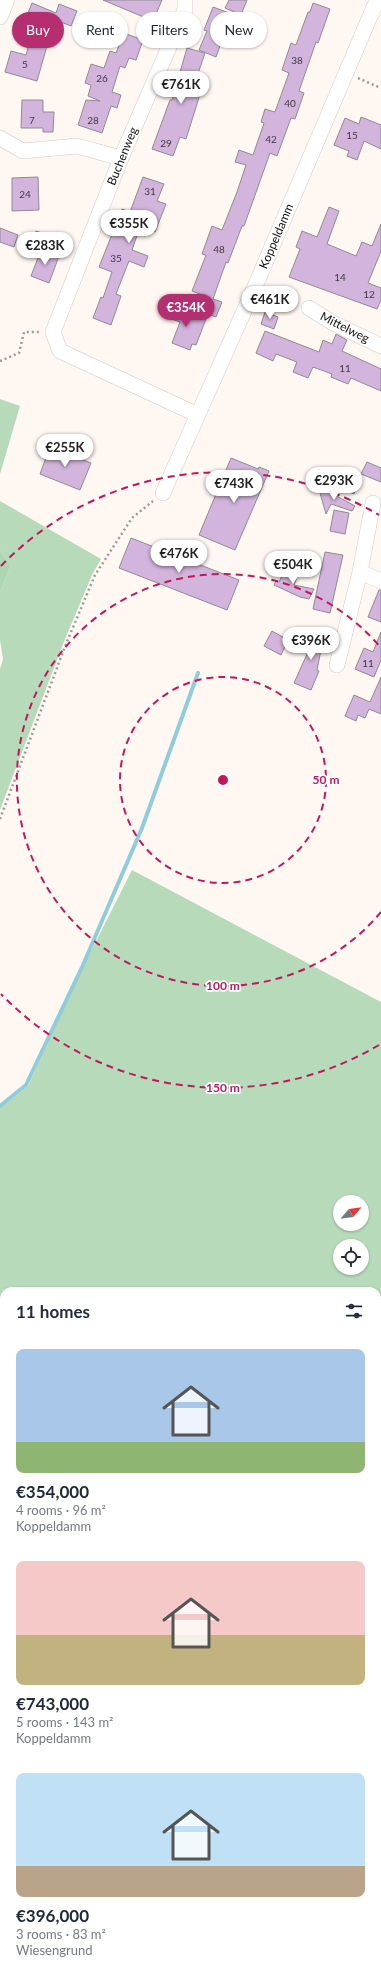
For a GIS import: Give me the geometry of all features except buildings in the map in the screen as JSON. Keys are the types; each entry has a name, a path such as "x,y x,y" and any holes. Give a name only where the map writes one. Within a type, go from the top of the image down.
{"street":[{"path":"0,17 7,0"},
{"name":"Buchenweg","path":"53,332 121,158 185,10 185,0"},
{"name":"Koppeldamm","path":"163,493 260,274 376,0"},
{"path":"0,138 23,151 77,146 121,158"},
{"name":"Mittelweg","path":"309,308 333,323 381,346"},
{"path":"53,332 60,351 198,415"},
{"path":"337,665 360,572 373,503"},
{"path":"360,572 381,581"}],"path":[{"path":"345,72 381,88"},
{"path":"274,290 309,308"},
{"path":"0,361 19,353 24,332 53,332"},
{"path":"0,819 66,644 95,575 132,518 163,493"}],"green space":[{"path":"0,399 20,406 0,474"},
{"path":"0,501 101,559 92,575 63,644 0,810 0,669 3,659 0,640 0,593 11,565 0,551"},
{"path":"0,551 11,565 0,593"},
{"path":"132,870 381,1002 381,1287 0,1287 0,1108 28,1086 84,965"}],"waterway":[{"path":"0,1106 26,1085 83,965 142,828 198,673"}]}
